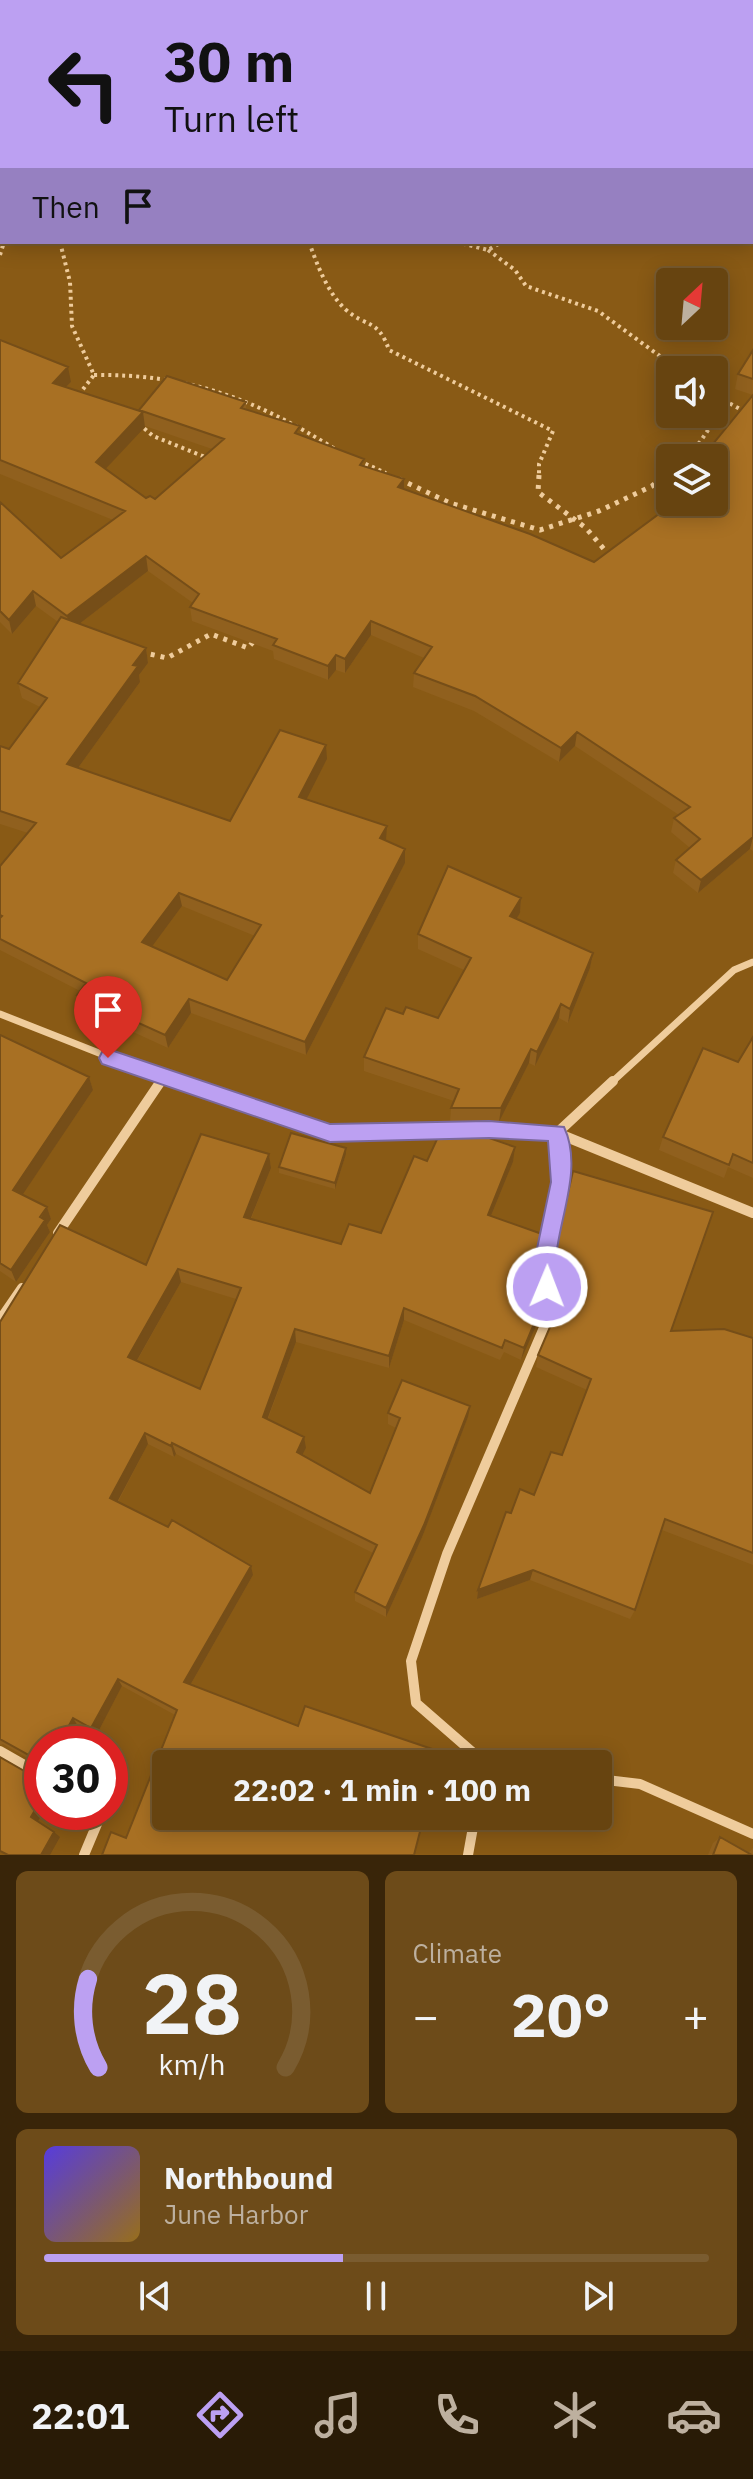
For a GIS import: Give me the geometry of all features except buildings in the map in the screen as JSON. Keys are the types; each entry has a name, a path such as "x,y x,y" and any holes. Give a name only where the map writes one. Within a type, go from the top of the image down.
{"street":[{"path":"557,1133 734,970 753,962"},
{"path":"0,1014 162,1079 330,1133 457,1130"},
{"path":"56,1236 162,1079"},
{"path":"473,1130 557,1133 753,1213"},
{"path":"470,1750 416,1703 411,1661 447,1554 549,1316 545,1258 561,1182 557,1133"},
{"path":"0,1320 29,1276"},
{"path":"0,1751 24,1765"},
{"path":"612,1781 640,1784 753,1834"},
{"path":"84,1855 94,1830"},
{"path":"468,1855 472,1830"}],"path":[{"path":"60,244 70,282 72,326 94,375"},
{"path":"310,244 320,272 344,308 383,332 389,350 553,431 539,464 538,492 586,528 615,563"},
{"path":"464,244 488,250 515,270 526,286 598,311 660,356"},
{"path":"488,250 498,244"},
{"path":"85,405 74,401 94,375 139,373 199,383 250,400 294,421 335,449"},
{"path":"728,403 753,416"},
{"path":"137,421 145,433 193,449 210,459 206,473"},
{"path":"349,456 450,503 540,530 599,511 656,482"},
{"path":"134,651 167,658 211,634 248,648 256,637"}],"route":[{"path":"108,1058 162,1079 330,1133 489,1129 557,1133 561,1182 545,1258 547,1287"}]}
